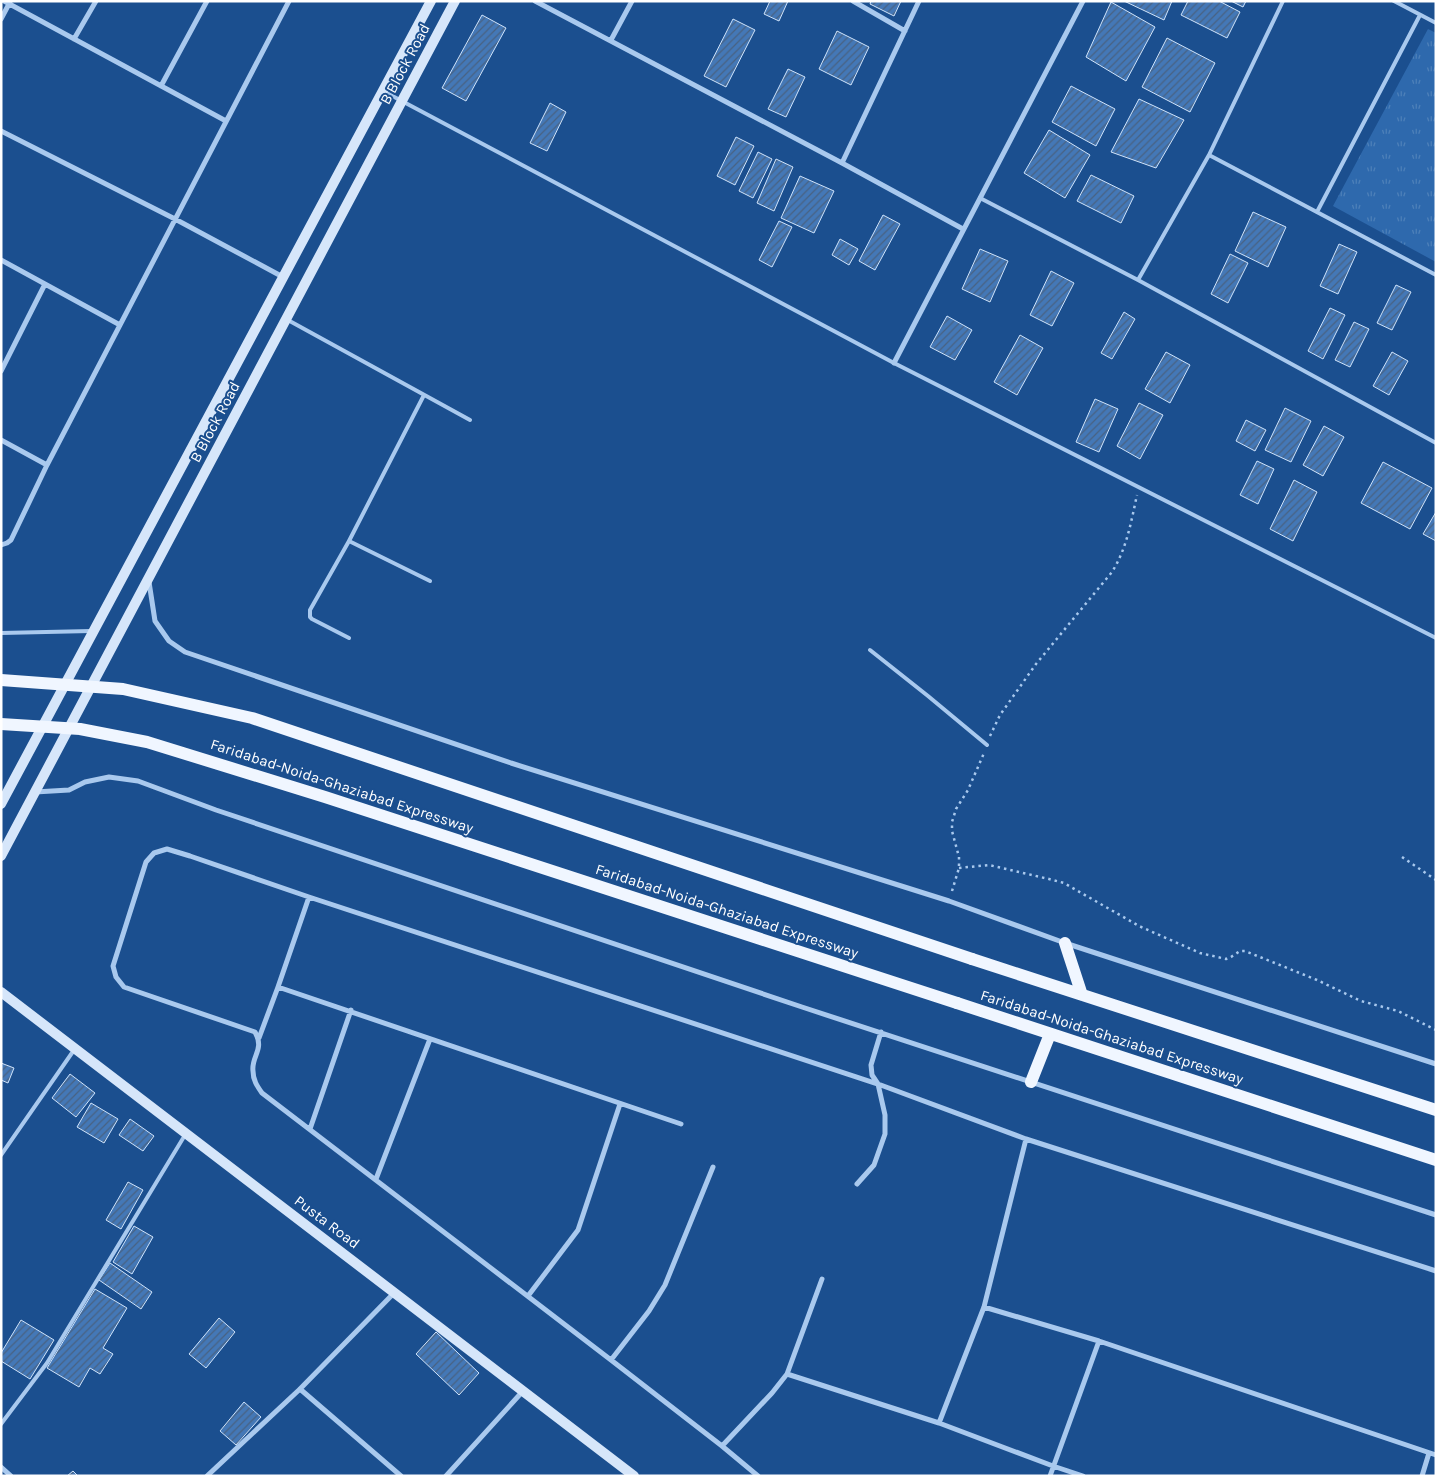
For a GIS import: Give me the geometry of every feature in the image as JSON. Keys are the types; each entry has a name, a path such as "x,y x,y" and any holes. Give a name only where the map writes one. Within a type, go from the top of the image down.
{"main road":[{"name":"Faridabad-Noida-Ghaziabad Expressway","path":"1,680 124,688 252,718 972,959 1436,1110"},
{"name":"Faridabad-Noida-Ghaziabad Expressway","path":"1,724 80,730 147,742 325,797 1436,1160"},
{"path":"1065,944 1082,995"},
{"path":"1031,1082 1050,1034"}],"street":[{"path":"74,39 96,1"},
{"path":"160,86 207,1"},
{"path":"1,545 11,540 47,465 289,1"},
{"name":"B Block Road","path":"1,804 4,793 431,1"},
{"name":"B Block Road","path":"1,856 455,1"},
{"path":"535,1 963,229"},
{"path":"611,40 632,1"},
{"path":"853,1 905,31"},
{"path":"842,163 919,1"},
{"path":"894,363 1083,1"},
{"path":"1,19 8,2 226,122"},
{"path":"1,131 175,219 283,277"},
{"path":"1,260 120,324"},
{"path":"1,371 45,284"},
{"path":"1,440 47,465"},
{"path":"149,579 155,621 169,641 185,652 511,763 950,901 1065,944 1436,1064"},
{"path":"35,792 69,790 85,782 109,777 138,781 216,810 1436,1215"},
{"path":"758,1476 611,1360 262,1093 256,1084 252,1069 260,1045 259,1038 255,1032 248,1028 124,987 116,978 113,966 146,862 154,853 167,850 190,856 878,1084 1026,1139 1436,1271"},
{"path":"259,1038 309,897"},
{"path":"278,987 351,1010 430,1039 682,1124"},
{"name":"Pusta Road","path":"1,992 634,1476"},
{"path":"310,1129 351,1010"},
{"path":"857,1184 874,1165 885,1134 885,1115 878,1084 872,1075 871,1065 882,1032"},
{"path":"376,1179 430,1039"},
{"path":"528,1296 578,1230 620,1104"},
{"path":"939,1423 984,1307 1026,1139"},
{"path":"611,1360 649,1311 665,1284 713,1168"},
{"path":"722,1446 772,1393 787,1374 822,1279"},
{"path":"207,1476 300,1389 394,1293"},
{"path":"984,1307 1099,1341 1436,1455"},
{"path":"1050,1476 1099,1341"},
{"path":"787,1374 939,1423 1083,1476"},
{"path":"300,1389 401,1476"},
{"path":"446,1476 523,1391"},
{"path":"1422,1476 1429,1453"},
{"path":"1,1467 12,1476"}],"lane":[{"path":"1138,280 1209,154 1283,1"},
{"path":"1394,1 1436,23"},
{"path":"1317,212 1420,15"},
{"path":"383,91 894,363 1436,638"},
{"path":"1209,154 1436,275"},
{"path":"980,198 1138,280 1436,443"},
{"path":"286,319 470,420"},
{"path":"350,638 312,619 309,614 424,395"},
{"path":"349,541 430,581"},
{"path":"1,633 93,631"},
{"path":"870,650 987,745"},
{"path":"1,1155 75,1049"},
{"path":"1,1424 47,1362 186,1133"}],"path":[{"path":"950,901 959,868 959,857 952,832 952,822 956,809 976,774 1000,714 1036,664 1120,560 1126,548 1139,486"},
{"path":"1402,857 1436,880"},
{"path":"959,868 989,866 1064,883 1139,926 1200,953 1226,959 1240,952 1245,952 1317,980 1361,1001 1398,1011 1436,1030"}],"green space":[{"path":"1428,29 1436,33 1436,262 1333,206"}],"building":[{"path":"770,1 788,1 779,21 764,14"},
{"path":"871,1 901,1 894,16 870,4"},
{"path":"1124,1 1172,1 1164,20"},
{"path":"1188,1 1219,1 1240,12 1227,38 1181,15"},
{"path":"1231,1 1246,1 1243,7"},
{"path":"1111,2 1155,27 1126,81 1086,57"},
{"path":"482,15 506,28 466,101 442,88"},
{"path":"733,19 755,30 726,87 704,76"},
{"path":"837,31 869,47 851,85 819,69"},
{"path":"1167,38 1215,63 1190,112 1142,87"},
{"path":"788,69 805,77 786,117 768,109"},
{"path":"1071,86 1115,109 1096,146 1052,122"},
{"path":"1139,99 1184,120 1156,168 1111,152"},
{"path":"550,103 566,112 547,151 530,143"},
{"path":"1049,130 1090,155 1065,198 1024,173"},
{"path":"736,137 754,146 735,185 717,176"},
{"path":"758,152 772,159 753,198 739,191"},
{"path":"776,159 793,167 774,211 757,203"},
{"path":"1091,175 1134,196 1121,223 1077,201"},
{"path":"800,176 834,191 814,233 781,218"},
{"path":"1253,212 1286,227 1268,267 1235,251"},
{"path":"883,215 900,224 875,270 859,261"},
{"path":"779,221 792,227 772,267 759,260"},
{"path":"840,239 858,249 849,265 832,255"},
{"path":"1339,244 1357,252 1338,294 1320,286"},
{"path":"980,249 1008,261 990,302 962,289"},
{"path":"1230,254 1248,263 1228,303 1211,294"},
{"path":"1051,271 1074,283 1052,326 1030,315"},
{"path":"1396,285 1411,292 1392,330 1377,323"},
{"path":"1330,308 1345,315 1323,359 1308,351"},
{"path":"1124,312 1135,319 1112,359 1101,353"},
{"path":"947,316 972,330 955,360 930,347"},
{"path":"1354,322 1369,329 1350,367 1335,360"},
{"path":"1020,335 1043,348 1017,395 994,382"},
{"path":"1166,352 1190,365 1170,403 1145,389"},
{"path":"1392,352 1408,361 1389,395 1373,386"},
{"path":"1095,399 1118,409 1099,452 1076,442"},
{"path":"1139,403 1163,415 1140,459 1117,446"},
{"path":"1285,408 1311,421 1291,462 1265,450"},
{"path":"1246,420 1266,430 1255,451 1236,441"},
{"path":"1324,426 1344,437 1323,476 1303,465"},
{"path":"1257,461 1274,469 1258,504 1240,495"},
{"path":"1383,462 1432,488 1410,529 1361,503"},
{"path":"1294,480 1317,492 1293,541 1270,529"},
{"path":"1436,512 1436,541 1423,534"},
{"path":"1,1063 14,1068 8,1083 1,1080"},
{"path":"70,1074 95,1093 76,1117 52,1098"},
{"path":"91,1103 118,1119 104,1143 77,1127"},
{"path":"130,1119 154,1136 143,1151 119,1135"},
{"path":"128,1182 143,1190 121,1229 106,1220"},
{"path":"134,1226 153,1237 132,1274 113,1262"},
{"path":"110,1263 152,1292 141,1309 99,1280"},
{"path":"95,1289 127,1308 103,1348 113,1354 100,1374 90,1368 79,1387 47,1368"},
{"path":"219,1318 235,1332 206,1368 189,1354"},
{"path":"21,1320 54,1340 30,1379 1,1361 1,1353"},
{"path":"436,1332 479,1373 459,1395 416,1354"},
{"path":"244,1402 261,1417 236,1445 220,1431"},
{"path":"73,1471 78,1476 67,1476"}]}
